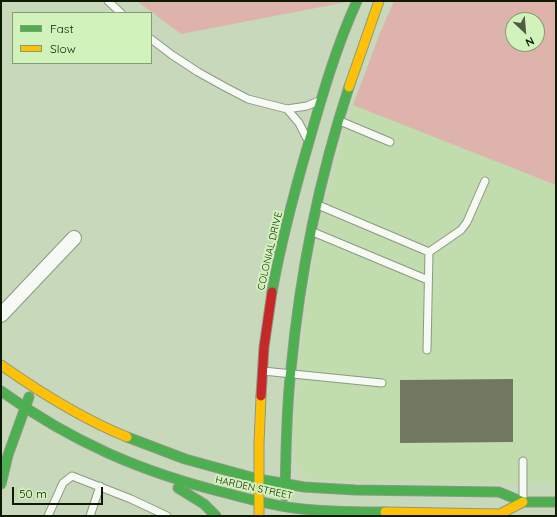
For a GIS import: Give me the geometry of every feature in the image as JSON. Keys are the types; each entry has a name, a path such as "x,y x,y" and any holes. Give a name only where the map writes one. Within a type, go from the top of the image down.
{"main road":[{"name":"COLONIAL DRIVE","path":"259,516 259,411 267,323 275,277 282,241 308,145 336,53 357,1"},
{"path":"285,516 287,404 294,336 311,232 325,163 350,78 379,1"},
{"name":"HARDEN STREET","path":"1,365 32,387 107,429 185,459 258,479 304,487 355,490 499,492 523,502 556,502"},
{"path":"1,484 8,455 32,387"},
{"name":"HARDEN STREET","path":"1,391 25,409 93,447 127,463 201,488 258,502 303,508 351,511 500,514 523,502"},
{"path":"160,475 204,504 216,516"}],"street":[{"path":"1,315 74,238"}],"lane":[{"path":"108,1 120,12"},
{"path":"152,40 172,55 248,99 287,110 307,106 322,98"},
{"path":"287,110 299,123 308,145"},
{"path":"338,120 390,142"},
{"path":"428,252 461,230 467,222 485,181"},
{"path":"316,205 428,252"},
{"path":"311,232 428,280"},
{"path":"427,350 428,252"},
{"path":"263,371 382,382"},
{"path":"523,461 523,502"},
{"path":"48,516 63,483 72,476 100,486 167,516"},
{"path":"90,516 100,486"}],"shaded area":[{"path":"137,1 352,1 181,34"},
{"path":"394,1 556,1 556,185 353,105 380,33"},
{"path":"353,105 556,185 556,484 314,479 305,475 296,461 292,441 304,330 320,223"}],"building":[{"path":"513,379 513,442 400,443 400,380"}],"traffic: fast":[{"path":"272,292 288,218 319,108 336,54 357,1"},
{"path":"285,496 286,432 289,385 305,262 320,191 338,121 349,87"},
{"path":"1,391 54,426 81,440 136,465 195,485 285,507 328,511 385,512"},
{"path":"1,484 8,455 29,397"},
{"path":"127,437 185,459 258,479 304,487 355,490 499,492 523,502 556,502"},
{"path":"178,488 204,504 216,516"}],"traffic: slow":[{"path":"349,87 379,1"},
{"path":"1,365 62,405 110,430 127,437"},
{"path":"259,516 261,396"},
{"path":"385,512 500,514 523,502"}],"traffic: jam":[{"path":"261,396 264,347 272,292"}]}
